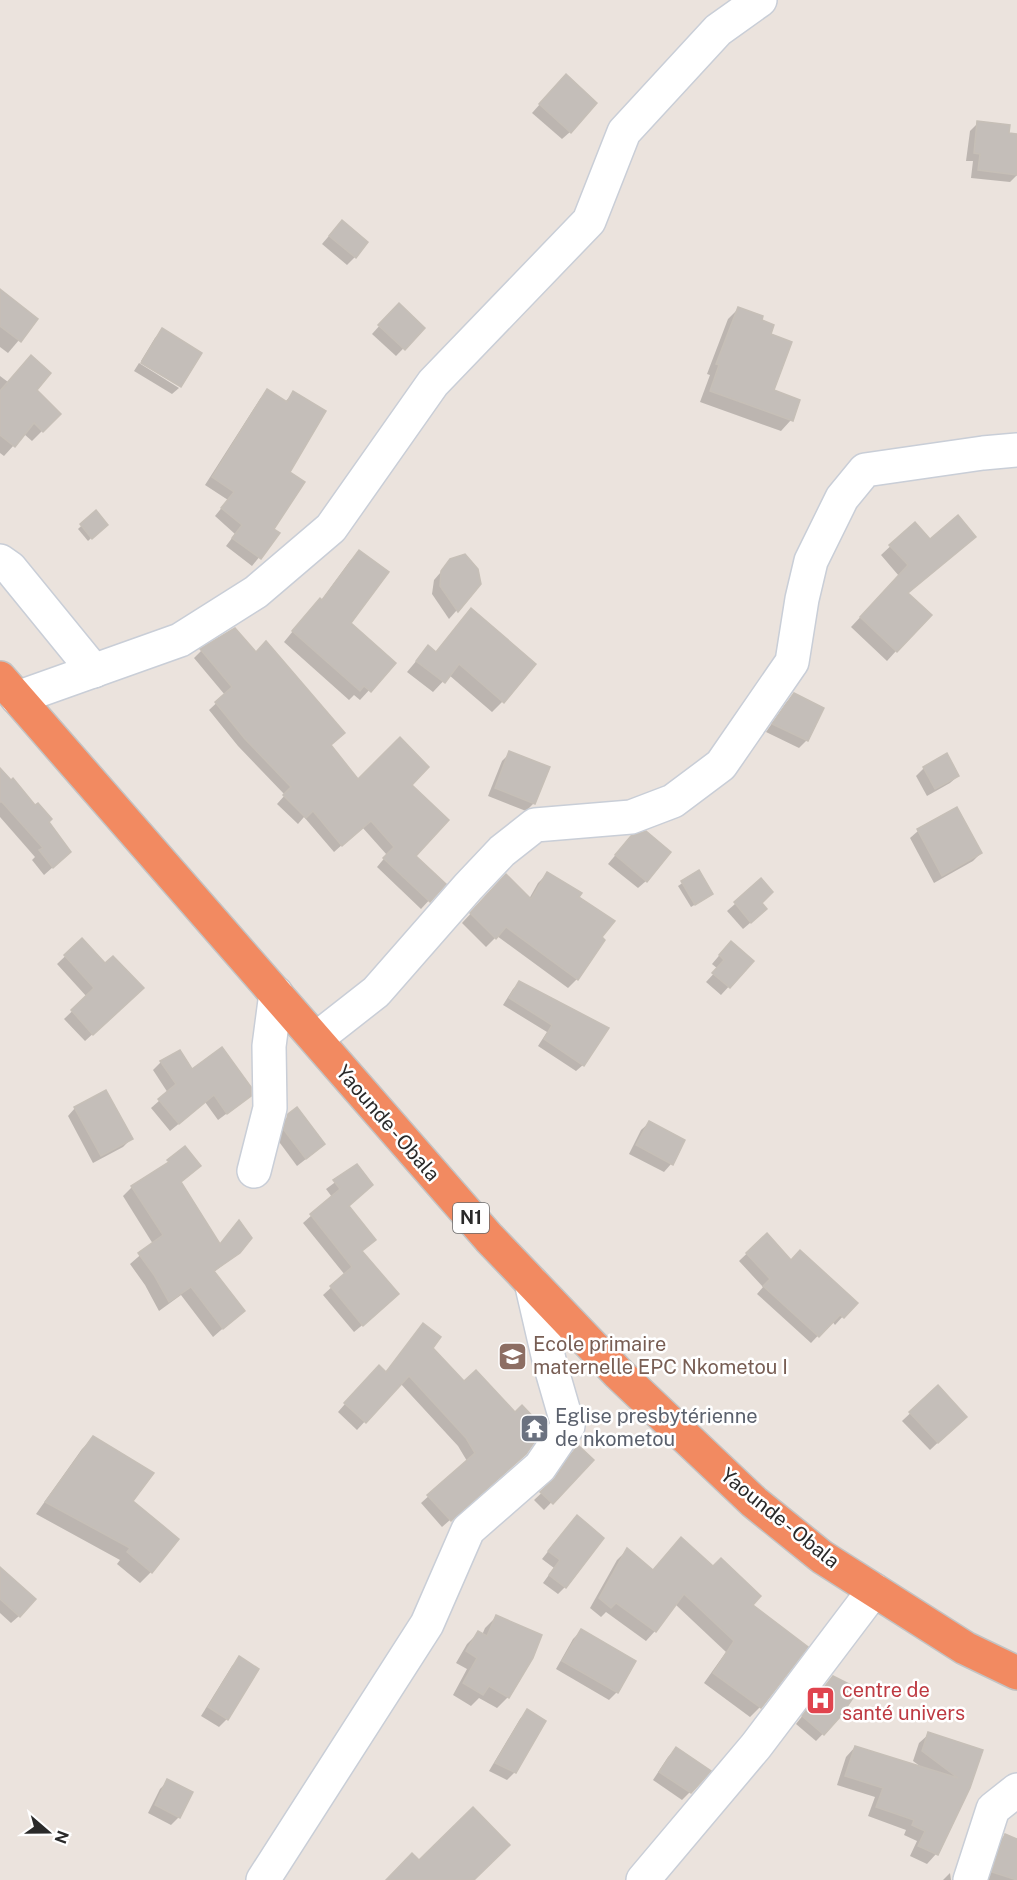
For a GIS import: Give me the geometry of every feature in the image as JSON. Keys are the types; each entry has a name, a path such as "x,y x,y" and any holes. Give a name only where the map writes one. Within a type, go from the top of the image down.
{"highway":[{"name":"Yaounde - Obala","path":"9,688 489,1238 619,1374 754,1502 822,1557 965,1648 1017,1673"}],"street":[{"path":"9,688 94,670 180,640 256,592 331,528 433,383 589,221 624,132 718,30 760,0"},
{"path":"316,1039 376,992 475,879 502,851 534,825 632,817 673,801 721,765 792,662 802,599 811,561 842,498 865,470 1017,450"},
{"path":"0,561 10,568 94,670"},
{"path":"254,1171 270,1108 269,1046 276,993"},
{"path":"262,1880 428,1624 468,1530 540,1467 568,1426 550,1364 531,1282"},
{"path":"643,1880 756,1746 874,1590"},
{"path":"970,1880 993,1809 1017,1791"}],"building":[{"path":"566,74 597,103 571,133 539,104"},
{"path":"977,121 1010,125 1009,133 1017,134 1017,175 978,170 980,154 974,153"},
{"path":"342,220 368,242 356,258 329,236"},
{"path":"0,289 38,319 21,342 0,326"},
{"path":"399,303 425,328 405,350 378,325"},
{"path":"738,307 763,316 762,320 774,325 771,334 792,342 774,390 800,400 793,421 710,391 719,365 716,364"},
{"path":"162,328 202,353 181,387 141,363"},
{"path":"31,355 51,373 37,390 61,414 43,432 34,423 15,447 0,435 0,391"},
{"path":"267,389 287,402 293,391 326,411 290,472 305,482 274,529 280,533 261,559 232,538 242,525 221,508 234,492 212,477"},
{"path":"96,510 108,525 92,539 80,524"},
{"path":"958,515 976,537 908,593 932,615 897,652 860,617 908,565 889,545 915,522 930,539"},
{"path":"359,550 389,572 351,623 396,663 371,692 364,686 360,691 292,631 320,598 322,600"},
{"path":"465,554 478,569 481,584 458,612 440,586 441,571 450,559"},
{"path":"471,608 536,664 504,703 459,664 445,683 416,661 428,645 436,652"},
{"path":"235,628 256,652 266,641 345,733 331,745 358,779 400,737 429,767 412,785 449,820 416,856 446,884 430,902 383,858 394,847 371,821 342,846 313,811 306,818 283,795 291,787 245,739 215,702 232,687 200,649"},
{"path":"794,693 824,708 808,741 772,724"},
{"path":"509,751 550,767 535,804 495,788"},
{"path":"947,753 959,776 935,789 923,767"},
{"path":"0,768 11,780 13,778 35,805 38,803 52,819 49,822 71,852 53,868 39,850 43,848 0,802"},
{"path":"957,807 982,853 942,876 917,829"},
{"path":"646,831 671,852 647,882 615,855 631,836"},
{"path":"699,870 713,894 695,905 681,881"},
{"path":"547,872 582,893 579,897 615,921 602,937 605,940 578,980 506,927 496,939 470,913 506,874 531,899"},
{"path":"761,878 773,892 762,903 767,909 751,923 734,902"},
{"path":"82,938 105,963 113,956 144,988 93,1035 71,1010 94,988 64,955"},
{"path":"731,941 754,961 730,988 712,973 724,960 719,955"},
{"path":"519,981 609,1028 584,1066 544,1039 552,1025 509,998"},
{"path":"222,1047 251,1087 251,1096 227,1114 214,1095 179,1124 158,1099 176,1084 160,1061 180,1050 192,1069"},
{"path":"106,1090 133,1139 101,1156 74,1107"},
{"path":"297,1107 325,1144 306,1159 284,1130 288,1114"},
{"path":"649,1121 685,1140 673,1165 636,1145"},
{"path":"185,1146 201,1166 181,1182 220,1244 239,1220 252,1238 240,1253 214,1271 245,1311 223,1329 191,1287 169,1302 138,1253 163,1235 131,1186 169,1162 167,1160"},
{"path":"357,1164 373,1185 349,1206 376,1240 362,1251 399,1294 363,1326 330,1286 352,1267 310,1214 340,1189 333,1180"},
{"path":"767,1233 791,1260 800,1250 858,1303 844,1318 840,1315 819,1337 763,1286 770,1279 746,1253"},
{"path":"423,1323 441,1337 433,1348 464,1381 476,1370 515,1412 522,1405 544,1428 526,1454 451,1521 427,1495 475,1453 466,1438 409,1376 366,1423 344,1403 379,1365 386,1372"},
{"path":"938,1385 967,1417 938,1443 909,1412"},
{"path":"93,1436 154,1473 133,1501 179,1539 152,1573 127,1552 130,1548 45,1502"},
{"path":"578,1445 594,1460 553,1504 540,1492 555,1478"},
{"path":"577,1515 604,1538 566,1588 549,1575 560,1560 548,1551"},
{"path":"681,1537 713,1566 721,1558 761,1596 753,1605 808,1647 761,1708 713,1673 734,1641 684,1594 656,1632 616,1603 611,1608 599,1598 627,1548 653,1570"},
{"path":"0,1567 36,1599 20,1617 0,1599"},
{"path":"496,1615 542,1635 533,1658 509,1698 489,1686 483,1695 463,1683 477,1658 466,1651 478,1631 487,1636"},
{"path":"581,1629 636,1661 618,1693 562,1661"},
{"path":"239,1656 259,1669 228,1720 208,1707"},
{"path":"833,1676 859,1689 840,1717 824,1735 802,1716"},
{"path":"527,1709 546,1721 516,1773 495,1763"},
{"path":"928,1732 983,1750 970,1788 938,1855 918,1846 925,1831 912,1825 914,1820 876,1807 883,1788 845,1776 855,1746 958,1778 922,1751"},
{"path":"676,1747 711,1771 691,1793 659,1772"},
{"path":"167,1779 193,1792 180,1818 155,1805"},
{"path":"473,1807 510,1845 474,1880 386,1880 412,1853 419,1860"},
{"path":"1005,1834 1017,1839 1017,1880 992,1872"}],"place":[{"name":"Ecole primaire maternelle EPC Nkometou I","path":"512,1356"},
{"name":"Eglise presbytérienne de nkometou","path":"534,1428"},
{"name":"centre de santé univers","path":"821,1701"}]}
